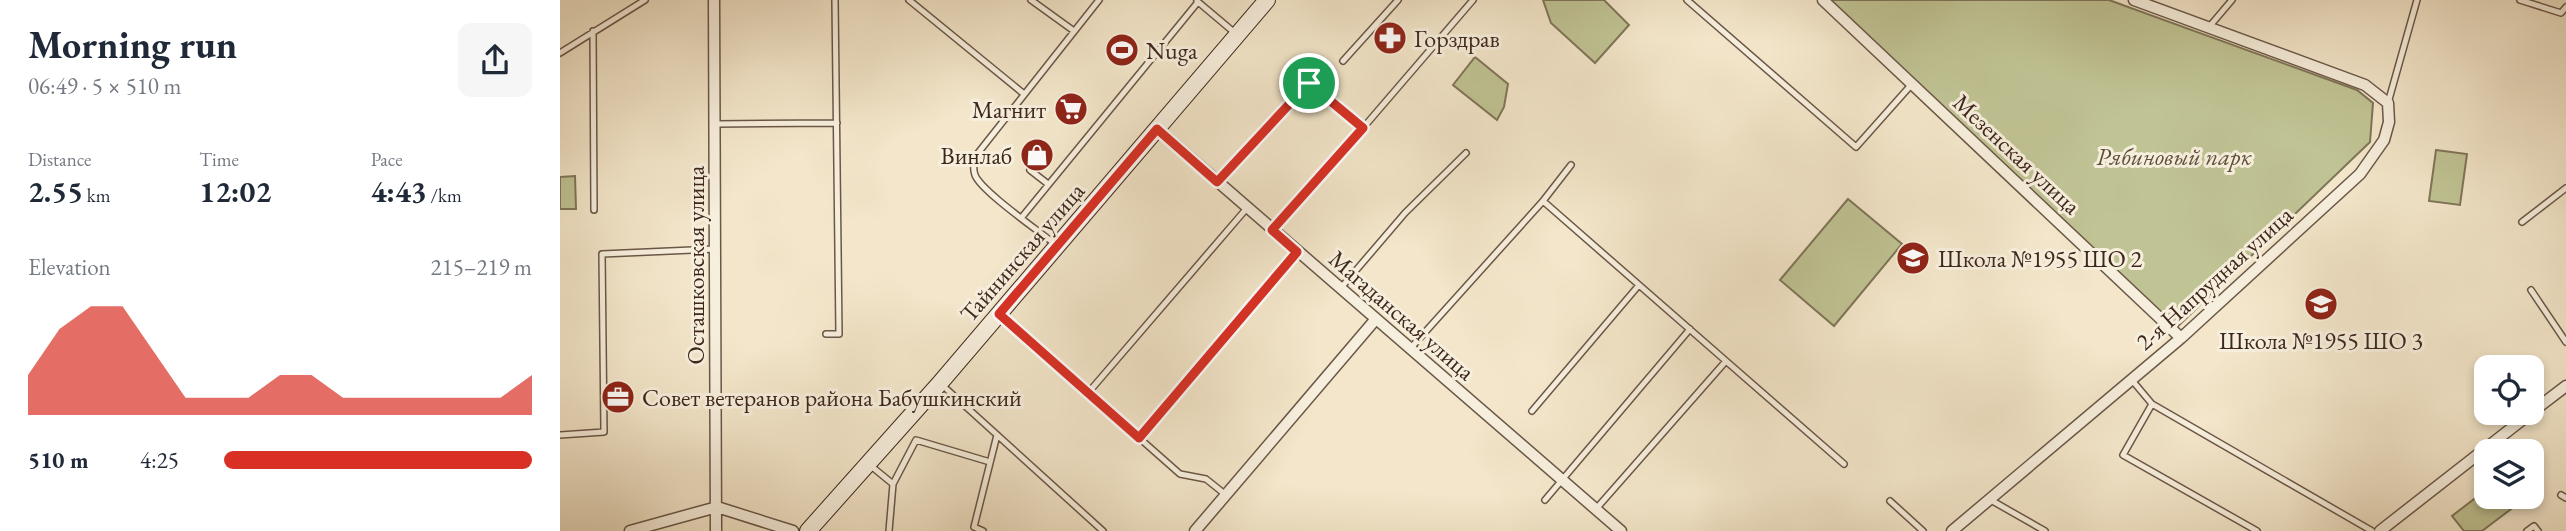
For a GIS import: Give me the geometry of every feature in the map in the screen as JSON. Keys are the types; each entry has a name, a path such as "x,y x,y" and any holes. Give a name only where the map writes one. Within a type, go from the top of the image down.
{"main road":[{"name":"Тайнинская улица","path":"808,531 940,383 1267,0"}],"street":[{"name":"Осташковская улица","path":"715,0 716,531"},
{"name":"Мезенская улица","path":"1824,0 2181,338"},
{"path":"2134,0 2365,85 2388,103"},
{"name":"2-я Напрудная улица","path":"1952,531 2181,338 2360,174 2384,140 2389,122 2388,103"},
{"name":"Магаданская улица","path":"1157,129 1621,531"},
{"path":"1195,531 1375,320"},
{"path":"2544,402 2566,386"},
{"path":"2380,531 2515,425"},
{"path":"630,531 656,527 717,507 793,531"}],"lane":[{"path":"560,53 645,0"},
{"path":"827,334 839,334 835,0"},
{"path":"909,0 1024,94"},
{"path":"1031,0 1074,31"},
{"path":"1057,246 976,179 973,168 978,153 1099,0"},
{"path":"1343,61 1398,0"},
{"path":"1272,230 1473,0"},
{"path":"1687,0 1856,147 1912,83"},
{"path":"2209,27 2232,0"},
{"name":"2-я Напрудная улица","path":"2388,103 2417,0"},
{"path":"2519,0 2561,13 2566,7"},
{"path":"1022,217 1197,1 1237,35"},
{"path":"593,31 594,209"},
{"path":"1217,182 1309,83 1363,128"},
{"path":"716,124 836,123"},
{"path":"1340,289 1405,213 1466,153"},
{"path":"1409,350 1543,201 1571,165"},
{"path":"1030,170 1048,184"},
{"path":"2522,222 2566,188"},
{"path":"1543,201 1844,464"},
{"path":"1088,393 1247,208"},
{"path":"560,435 604,432 603,254 716,249"},
{"path":"1139,438 1297,252"},
{"path":"1532,411 1639,285"},
{"path":"2531,290 2566,342"},
{"path":"999,314 1180,474 1206,480 1226,495"},
{"path":"1545,500 1690,329"},
{"path":"1596,509 1726,361"},
{"path":"2132,379 2152,404 2372,531"},
{"path":"940,383 1103,531"},
{"path":"2152,404 2123,455 2257,531"},
{"path":"983,531 974,527 997,435"},
{"path":"889,531 893,484 916,440 990,462"},
{"path":"868,463 893,484"},
{"path":"1989,499 2045,531"},
{"path":"1890,501 1923,531"},
{"path":"2527,531 2534,526 2538,531"}],"green space":[{"path":"1543,0 1604,0 1629,25 1595,63 1551,23"},
{"name":"Рябиновый парк","path":"1829,0 2109,0 2357,90 2373,103 2370,142 2176,328"},
{"path":"1475,57 1508,84 1504,107 1497,120 1453,85"},
{"path":"2436,150 2467,154 2460,205 2429,201"},
{"path":"575,176 576,209 560,209 560,177"},
{"path":"1848,199 1902,244 1834,326 1780,280"},
{"path":"2474,499 2474,509 2511,509 2482,531 2464,531 2452,516"}],"place":[{"name":"Горздрав","path":"1390,38"},
{"name":"Nuga","path":"1122,50"},
{"name":"Магнит","path":"1071,109"},
{"name":"Винлаб","path":"1037,155"},
{"name":"Школа №1955 ШО 2","path":"1913,258"},
{"name":"Школа №1955 ШО 3","path":"2321,304"},
{"name":"Совет ветеранов района Бабушкинский","path":"618,397"}],"route":[{"path":"1309,83 1363,128 1272,230 1297,252 1139,438 999,314 1157,129 1217,182 1309,83"}]}
